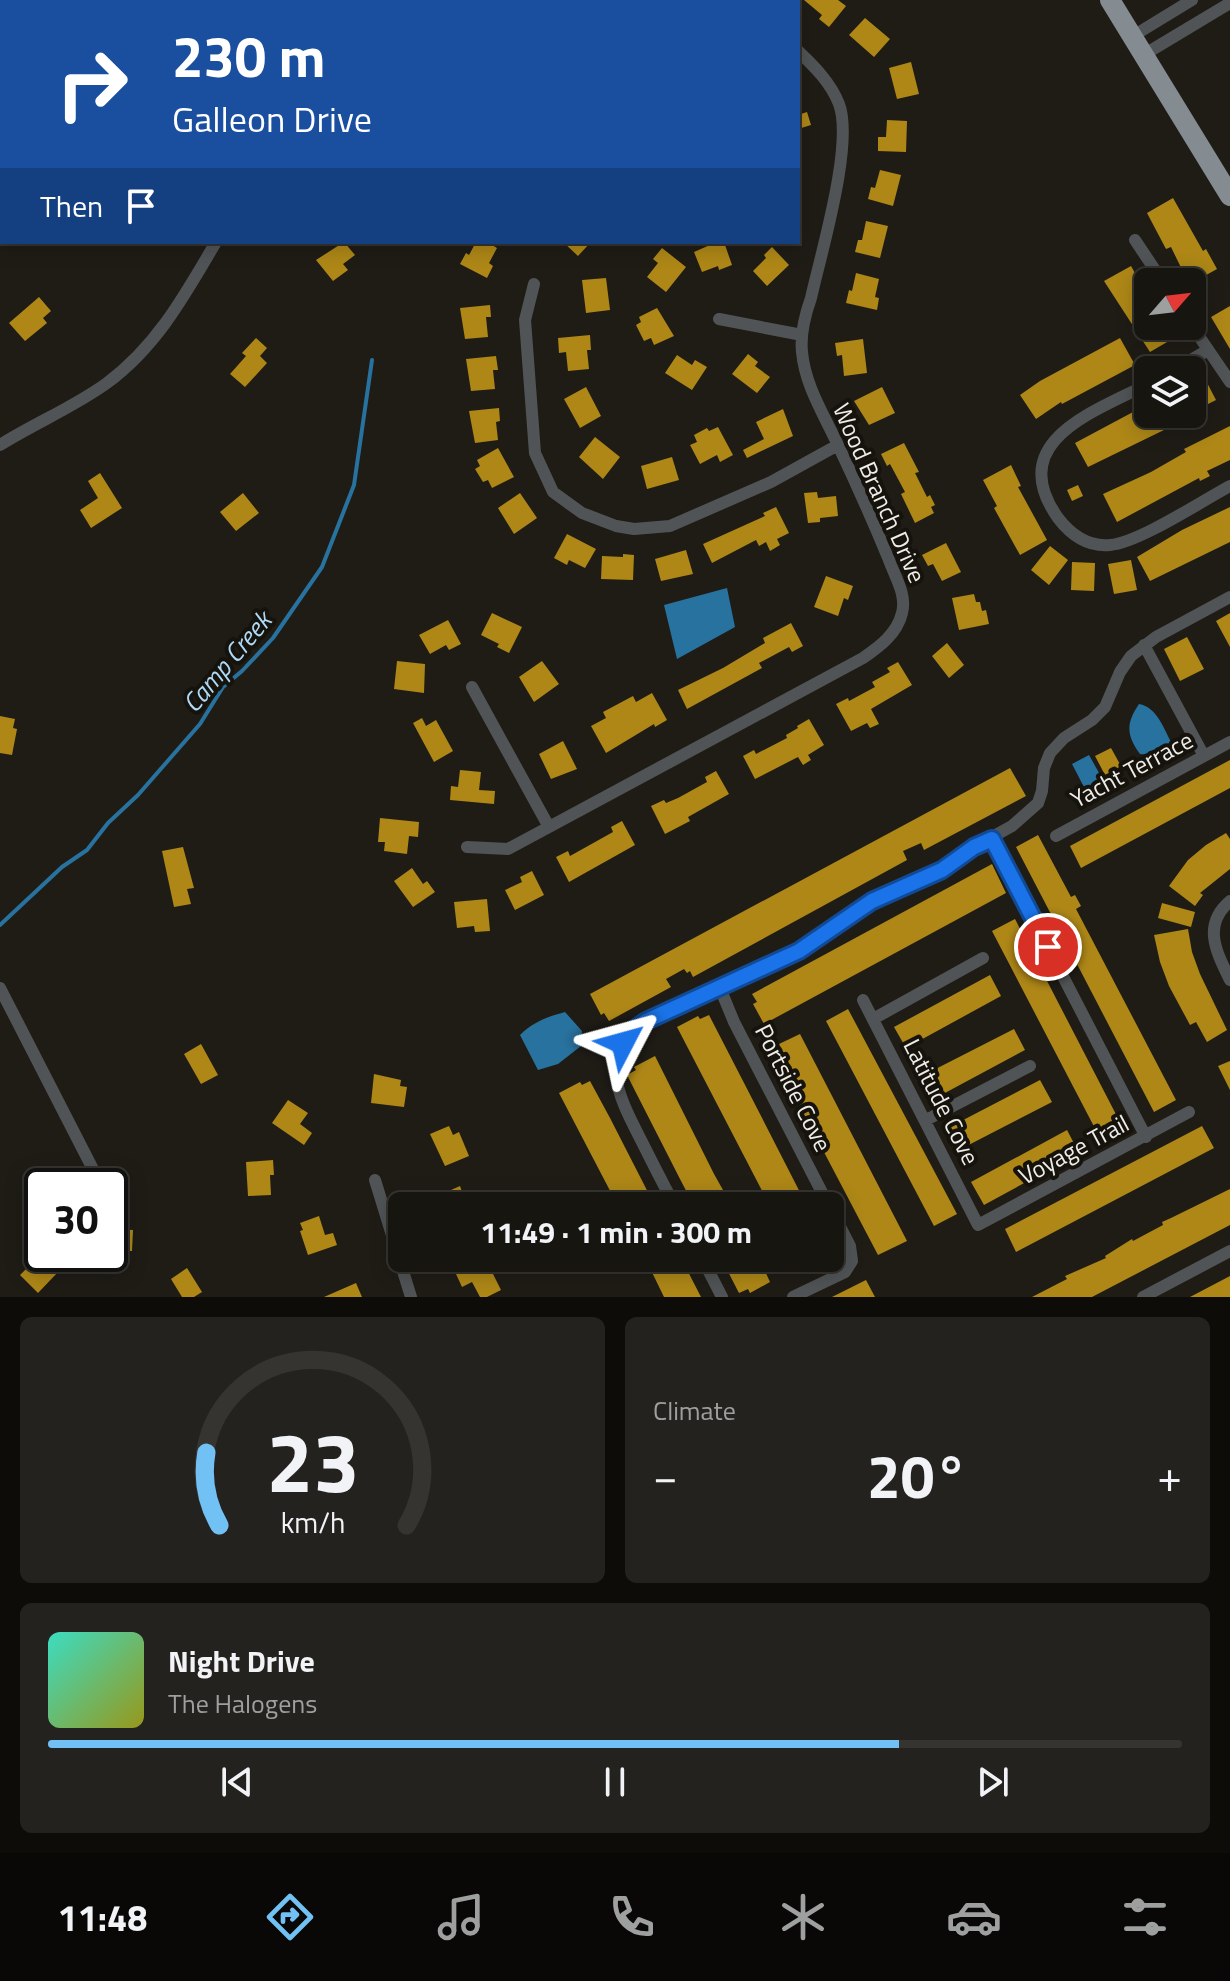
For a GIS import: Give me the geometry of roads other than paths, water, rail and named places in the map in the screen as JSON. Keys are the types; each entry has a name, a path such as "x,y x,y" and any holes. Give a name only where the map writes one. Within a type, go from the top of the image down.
{"main road":[{"path":"1110,0 1230,196"}],"street":[{"path":"1133,36 1192,0"},
{"path":"1145,54 1230,3"},
{"name":"Wood Branch Drive","path":"467,847 508,849 549,827 863,658 883,644 902,613 903,595 810,387 802,351 802,335 844,143 840,108 833,91 800,53"},
{"path":"1135,240 1154,268"},
{"path":"0,445 89,395 132,363 173,315 215,244"},
{"path":"534,284 525,320 535,453 553,492 582,513 607,524 634,529 670,526 771,482 838,445"},
{"path":"719,319 802,335"},
{"path":"1201,340 1230,382"},
{"path":"1198,356 1208,350"},
{"path":"1134,391 1073,423 1050,444 1042,468 1043,486 1049,503 1065,527 1087,542 1118,544 1137,537 1230,486"},
{"path":"668,1192 618,1094 616,1063 623,1043 637,1027 799,951 872,901 942,870 1035,808 1041,797 1044,768 1050,753 1064,738 1102,710 1124,665 1144,645 1230,597"},
{"path":"1144,645 1204,756"},
{"path":"472,687 549,827"},
{"name":"Yacht Terrace","path":"1056,836 1230,742"},
{"path":"992,839 1146,1137"},
{"path":"1230,901 1218,912 1213,931 1217,953 1230,980"},
{"path":"873,1019 983,958"},
{"path":"0,988 92,1168"},
{"name":"Portside Cove","path":"720,988 734,1022 822,1192"},
{"name":"Latitude Cove","path":"863,1000 978,1225"},
{"path":"926,1120 1030,1066"},
{"name":"Voyage Trail","path":"978,1225 1189,1112"},
{"path":"375,1180 411,1297"},
{"name":"Portside Cove","path":"793,1297 845,1272 852,1261 844,1234"},
{"path":"1143,1297 1230,1251"},
{"path":"709,1272 722,1297"}],"water":[{"path":"727,588 735,627 677,659 664,605"},
{"path":"1139,704 1151,709 1172,744 1161,752 1140,754 1132,741 1130,723"},
{"path":"1089,755 1103,780 1085,789 1072,764"},
{"path":"565,1012 582,1031 581,1046 558,1064 538,1070 520,1035 541,1020"}],"waterway":[{"name":"Camp Creek","path":"0,925 62,867 87,850 108,823 138,795 200,724 223,687 273,638 322,567 354,485 372,360"}]}
